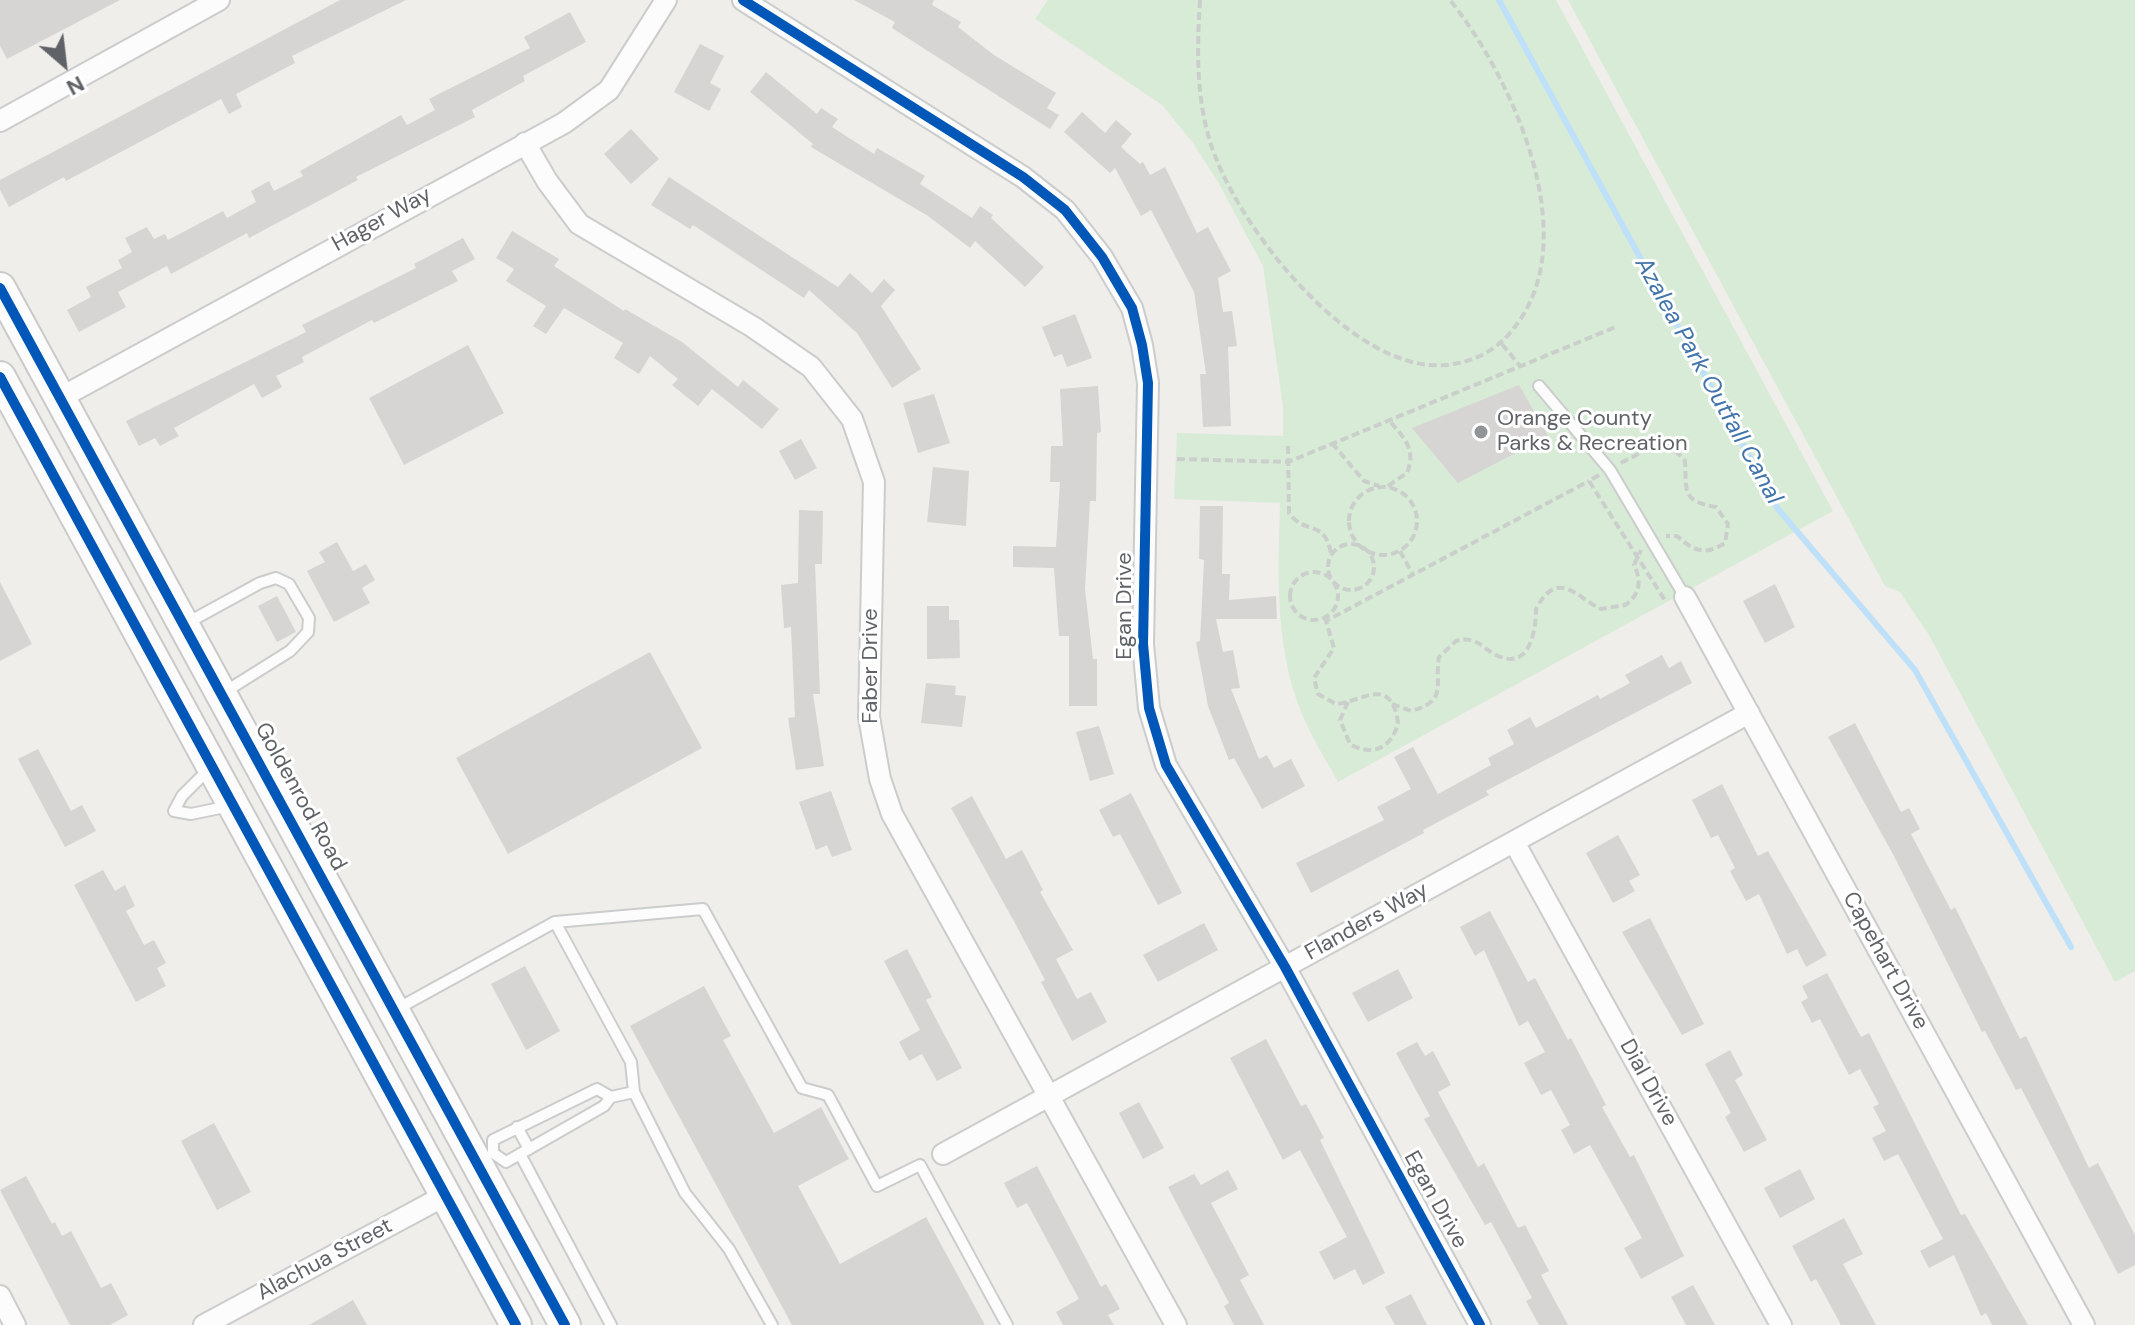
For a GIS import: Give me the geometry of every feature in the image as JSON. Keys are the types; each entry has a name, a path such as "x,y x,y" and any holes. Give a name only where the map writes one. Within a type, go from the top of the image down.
{"main road":[{"name":"Goldenrod Road","path":"0,288 394,1011 479,1155 565,1325"},
{"path":"0,377 516,1325"},
{"path":"372,1058 410,1092 436,1140 452,1151 479,1155"},
{"path":"446,1195 489,1215 506,1248 540,1279"}],"street":[{"path":"0,121 219,0"},
{"name":"Hager Way","path":"60,398 564,123 609,90 666,0"},
{"name":"Egan Drive","path":"743,0 986,153 1065,210 1102,257 1132,308 1148,383 1143,644 1149,708 1166,765 1285,967 1480,1325"},
{"name":"Faber Drive","path":"525,143 547,181 579,224 753,327 811,367 852,419 874,482 869,717 880,779 892,814 1176,1325"},
{"name":"Capehart Drive","path":"1677,602 1749,713 2084,1325"},
{"name":"Flanders Way","path":"943,1154 1749,713"},
{"name":"Dial Drive","path":"1514,842 1781,1325"},
{"name":"Alachua Street","path":"204,1325 446,1195"},
{"path":"0,1296 15,1325"}],"lane":[{"path":"1539,386 1610,470 1653,543 1677,602"},
{"path":"184,625 260,583 276,578 289,584 309,618 308,632 290,651 221,694"},
{"path":"213,765 182,796 171,812 191,814 235,806"},
{"path":"394,1011 555,922 703,909 802,1088 828,1095 877,1186 920,1165 1007,1325"},
{"path":"555,922 631,1062 634,1092 685,1193 729,1249 772,1325"},
{"path":"611,1097 597,1089 493,1140 479,1155 506,1162 604,1106 611,1097 634,1092"},
{"path":"517,1127 524,1152 611,1325"}],"path":[{"path":"1200,0 1199,79 1210,143 1231,189 1299,287 1343,327 1392,354 1421,363 1446,365 1477,358 1502,344 1528,309 1538,275 1541,193 1530,149 1491,57 1450,0"},
{"path":"1177,459 1288,462 1618,326"},
{"path":"1502,344 1521,367"},
{"path":"1288,446 1289,513 1300,523 1322,531 1328,538 1331,555 1328,570 1335,584 1336,606 1325,617 1317,619 1309,620 1296,612 1290,598 1293,582 1314,571 1322,573 1335,584 1348,590 1369,582 1375,568 1352,534 1351,511 1363,494 1401,480 1411,464 1409,445 1389,420"},
{"path":"1331,555 1351,544 1389,555 1400,551 1415,534 1416,513 1404,494 1364,481 1332,443"},
{"path":"1317,619 1326,621 1650,448 1671,446 1685,461 1684,483 1688,496 1695,502 1716,507 1728,524 1725,543 1714,550 1703,553 1691,549 1670,534 1637,555 1634,565 1639,588 1625,605 1601,609 1580,592 1560,588 1552,590 1536,609 1535,636 1520,654 1503,657 1474,640 1456,641 1439,657 1440,684 1429,704 1411,711 1385,698 1366,693 1348,702 1332,703 1318,694 1315,686 1318,668 1334,648 1326,621"},
{"path":"1589,481 1637,555 1677,602"},
{"path":"1400,551 1413,575"},
{"path":"1348,702 1343,711 1341,729 1350,744 1366,751 1383,748 1396,733 1398,723 1392,704"}],"green space":[{"path":"1048,0 1556,0 1833,511 1338,782 1306,723 1288,670 1280,615 1280,503 1174,499 1177,433 1283,436 1283,407 1263,266 1218,182 1193,143 1162,105 1035,19"},
{"path":"1568,0 2135,0 2135,971 2115,982 1929,635 1900,592 1885,586"}],"building":[{"path":"0,0 120,0 7,59 0,46"},
{"path":"340,0 406,0 292,56 295,63 236,94 242,107 229,114 221,99 66,181 64,177 9,207 0,190 0,180"},
{"path":"854,0 934,0 932,5 961,22 958,27 994,55 1056,93 1047,108 1059,115 1050,129 892,28 895,22"},
{"path":"570,12 586,42 523,76 525,81 472,110 475,117 356,177 358,180 249,238 247,233 171,274 167,266 118,292 126,307 79,332 67,310 91,297 86,287 122,268 118,260 132,252 125,238 147,227 154,239 165,234 168,240 223,211 227,218 256,202 251,191 269,181 274,191 303,176 300,171 401,115 407,125 435,110 429,99 530,48 524,37"},
{"path":"700,44 724,56 710,83 721,89 709,111 674,92"},
{"path":"766,72 817,114 821,108 838,119 832,127 874,154 877,148 925,176 920,184 972,218 980,206 993,215 991,218 1044,267 1025,287 975,241 970,248 928,216 811,147 813,144 750,92"},
{"path":"1082,112 1105,133 1116,120 1132,134 1121,147 1140,164 1143,162 1150,175 1165,167 1197,233 1208,227 1231,271 1218,278 1223,312 1232,311 1237,346 1228,347 1231,426 1203,427 1200,374 1206,374 1194,292 1151,210 1141,216 1115,168 1110,173 1064,132"},
{"path":"631,129 659,159 631,184 604,154"},
{"path":"669,177 838,287 850,273 872,293 884,279 895,290 881,306 921,369 892,388 857,333 809,290 804,298 693,225 690,229 651,205"},
{"path":"512,231 559,259 554,266 624,311 682,342 738,387 743,380 779,409 762,429 712,389 698,406 672,385 678,379 650,356 639,374 614,358 623,343 564,308 546,334 533,326 546,306 506,281 514,269 496,258"},
{"path":"463,238 475,259 452,271 458,281 374,323 372,320 302,357 304,362 276,376 282,387 262,398 254,384 174,428 179,436 160,446 155,438 139,446 126,421 306,332 302,325 416,268 414,264"},
{"path":"1075,314 1092,358 1067,367 1062,354 1054,357 1042,327"},
{"path":"468,345 504,413 404,465 369,398"},
{"name":"Orange County Parks & Recreation","path":"1519,385 1548,436 1458,483 1412,428"},
{"path":"1098,386 1101,432 1097,433 1096,501 1090,501 1085,589 1093,659 1097,659 1097,706 1069,706 1069,636 1059,636 1054,568 1013,567 1013,546 1056,547 1060,482 1050,482 1051,446 1063,446 1060,389"},
{"path":"934,394 950,443 918,453 903,403"},
{"path":"801,439 817,468 795,480 779,451"},
{"path":"933,467 969,471 966,526 927,522"},
{"path":"1200,506 1223,506 1222,574 1230,574 1229,600 1276,596 1277,619 1216,619 1223,652 1233,650 1240,688 1231,689 1259,759 1267,755 1274,768 1291,759 1305,786 1262,809 1234,758 1229,760 1208,706 1196,642 1200,641 1204,560 1199,559"},
{"path":"799,510 823,511 822,564 815,564 820,694 813,694 824,766 796,770 788,718 795,717 791,627 784,628 781,585 798,583"},
{"path":"337,542 353,571 366,564 375,580 362,588 370,603 334,622 307,571 325,562 319,552"},
{"path":"0,582 32,644 0,661"},
{"path":"1775,584 1795,627 1765,643 1743,601"},
{"path":"277,596 296,632 277,642 258,606"},
{"path":"927,606 949,606 949,620 959,620 960,658 927,659"},
{"path":"650,652 702,748 508,854 456,758"},
{"path":"1662,655 1669,668 1681,661 1692,683 1486,791 1489,795 1423,830 1424,833 1311,893 1296,863 1384,820 1377,807 1411,789 1394,757 1413,747 1438,794 1491,765 1488,758 1514,744 1507,730 1530,717 1536,728 1598,695 1600,699 1630,683 1625,675"},
{"path":"926,683 956,686 955,695 966,696 962,727 921,723"},
{"path":"1855,723 1901,812 1909,808 1920,829 1911,834 1951,910 1955,907 2020,1039 2026,1036 2089,1168 2098,1163 2135,1235 2135,1265 2118,1274 2021,1088 2016,1090 1985,1031 1982,1032 1894,856 1828,737"},
{"path":"1099,726 1114,774 1090,781 1076,732"},
{"path":"38,749 71,811 82,805 96,831 65,847 18,759"},
{"path":"1722,784 1758,856 1768,851 1827,955 1806,967 1797,949 1787,954 1759,894 1746,901 1730,871 1735,868 1718,835 1711,838 1692,800"},
{"path":"831,791 852,850 832,857 827,845 816,850 799,802"},
{"path":"1131,793 1182,893 1158,905 1120,834 1113,837 1099,810"},
{"path":"972,796 1006,859 1022,850 1043,890 1040,892 1073,950 1056,959 1077,999 1091,992 1107,1022 1072,1041 1041,982 1045,980 951,808"},
{"path":"1618,835 1640,875 1629,881 1635,891 1613,903 1586,853"},
{"path":"103,870 115,891 125,885 135,906 126,911 144,945 154,940 166,963 157,968 166,986 136,1002 74,885"},
{"path":"1490,911 1528,982 1535,978 1568,1040 1571,1038 1606,1105 1602,1107 1630,1157 1634,1155 1684,1256 1641,1279 1624,1248 1642,1238 1590,1145 1574,1154 1561,1130 1570,1125 1551,1090 1541,1095 1524,1063 1545,1052 1528,1021 1519,1026 1484,950 1475,956 1460,927"},
{"path":"1650,918 1704,1024 1682,1035 1622,932"},
{"path":"1204,923 1218,950 1158,982 1143,955"},
{"path":"907,949 932,997 926,1000 962,1068 937,1081 922,1054 909,1061 899,1042 920,1030 884,961"},
{"path":"525,966 560,1031 526,1050 491,984"},
{"path":"1398,969 1413,998 1368,1022 1352,993"},
{"path":"1827,973 1861,1037 1869,1033 1961,1215 1965,1214 2028,1325 1992,1325 1986,1313 1981,1316 1954,1255 1929,1268 1920,1251 1943,1239 1898,1154 1884,1161 1872,1138 1886,1131 1873,1107 1879,1104 1860,1069 1849,1075 1820,1019 1812,1023 1801,1002 1808,998 1802,986"},
{"path":"704,986 731,1036 723,1040 774,1133 821,1107 849,1159 798,1186 840,1264 926,1217 985,1325 792,1325 630,1026"},
{"path":"1266,1039 1301,1106 1306,1104 1324,1138 1320,1140 1385,1273 1363,1285 1355,1269 1334,1280 1319,1252 1347,1237 1300,1150 1283,1160 1230,1058"},
{"path":"1417,1042 1425,1056 1433,1051 1451,1085 1438,1092 1478,1167 1484,1163 1518,1228 1525,1225 1549,1271 1541,1275 1568,1325 1539,1325 1526,1301 1532,1298 1491,1222 1485,1225 1424,1119 1430,1116 1396,1053"},
{"path":"1730,1050 1743,1075 1735,1080 1767,1140 1744,1152 1725,1117 1731,1113 1705,1064"},
{"path":"1139,1102 1164,1148 1143,1159 1119,1113"},
{"path":"214,1123 251,1192 217,1210 181,1141"},
{"path":"1037,1166 1101,1287 1106,1284 1120,1309 1108,1315 1114,1325 1063,1325 1056,1312 1079,1299 1027,1203 1017,1208 1004,1183"},
{"path":"1800,1169 1815,1199 1780,1218 1764,1188"},
{"path":"1228,1170 1238,1189 1211,1203 1249,1275 1240,1280 1264,1325 1234,1325 1224,1306 1229,1303 1168,1187 1194,1174 1201,1185"},
{"path":"26,1176 52,1224 55,1222 62,1236 71,1231 101,1288 111,1283 128,1315 110,1325 70,1325 0,1190"},
{"path":"1844,1218 1863,1254 1843,1264 1876,1325 1841,1325 1816,1279 1811,1282 1792,1246"},
{"path":"1693,1285 1715,1325 1686,1325 1671,1297"},
{"path":"1411,1294 1427,1325 1395,1325 1385,1307"},
{"path":"353,1300 367,1325 309,1325"}],"waterway":[{"name":"Azalea Park Outfall Canal","path":"1499,0 1778,509 1915,670 2071,947"}],"cycle path":[{"path":"743,0 1023,177 1065,210 1102,257 1132,308 1148,383 1143,644 1149,708 1166,765 1285,967 1480,1325"},
{"path":"0,288 565,1325"},
{"path":"0,377 516,1325"}],"place":[{"name":"Orange County Parks & Recreation","path":"1481,432"}]}
